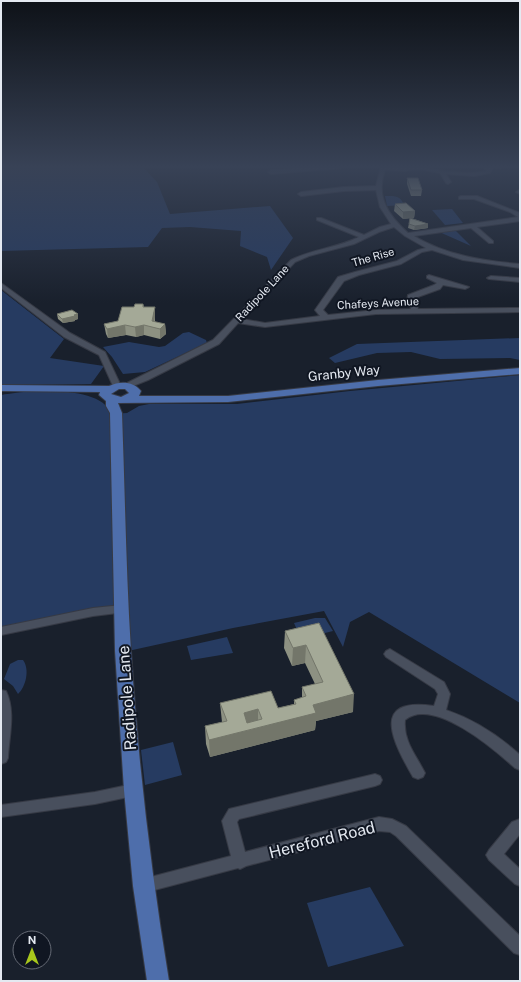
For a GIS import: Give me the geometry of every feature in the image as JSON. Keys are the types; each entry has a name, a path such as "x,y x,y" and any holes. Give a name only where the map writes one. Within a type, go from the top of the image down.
{"main road":[{"name":"Granby Way","path":"1,388 66,388 121,395 172,399 228,399 378,383 520,371"},
{"name":"Radipole Lane","path":"121,395 122,609 133,790 143,886 158,981"}],"street":[{"path":"386,212 394,225 407,235 432,248 473,260 516,266 517,280 491,278"},
{"path":"407,235 471,224 511,220 520,217"},
{"path":"319,219 364,237"},
{"path":"511,220 520,227"},
{"path":"471,224 491,242"},
{"name":"Radipole Lane","path":"121,395 145,378 216,342 293,261 310,253 354,242 375,230 394,225"},
{"name":"The Rise","path":"325,317 319,310 341,278 399,263 420,251 432,248"},
{"path":"429,277 442,282 465,287"},
{"path":"416,312 411,302 411,296 437,287 442,282"},
{"path":"1,285 67,335 102,354 121,395"},
{"name":"Chafeys Avenue","path":"237,321 265,325 376,312 520,310"},
{"path":"1,631 93,612 122,609"},
{"path":"390,654 440,686 444,694 439,712"},
{"path":"1,695 5,715 1,758"},
{"path":"418,773 409,760 396,721 400,715 409,708 423,708 439,712 477,729 489,737 520,764"},
{"path":"240,862 229,821 234,814 375,780"},
{"path":"1,811 133,790"},
{"name":"Hereford Road","path":"143,886 240,862 379,824 392,826 401,831 516,939"},
{"path":"520,826 517,827 494,855 520,879"}],"shaded area":[{"path":"1,212 169,212 170,214 197,212 274,212 293,238 271,270 267,257 240,246 241,231 190,227 162,228 148,247 1,251"},
{"path":"434,212 454,212 463,223 445,225"},
{"path":"437,231 456,231 471,246"},
{"path":"1,290 64,339 50,358 104,366 91,384 1,385"},
{"path":"189,332 206,340 207,343 145,372 123,374 112,357 103,347 129,342 159,347 165,346 183,333"},
{"path":"520,338 520,360 510,358 440,359 411,352 377,353 335,363 329,358 357,344"},
{"path":"520,375 520,703 369,612 350,622 343,647 324,611 233,628 128,651 126,608 108,606 1,627 1,395 44,391 79,393 105,404 111,414 127,413 139,406 149,404 237,404 350,391"},
{"path":"315,618 325,618 333,631 301,639 294,623"},
{"path":"227,637 233,653 191,660 187,646"},
{"path":"18,660 23,660 27,673 25,683 18,694 13,686 4,679 10,664"},
{"path":"173,742 182,775 145,785 141,750"},
{"path":"370,887 404,946 328,967 307,903"}],"building":[{"path":"410,218 428,224 415,226 409,224"},
{"path":"135,304 143,304 143,307 155,307 152,321 165,324 160,329 144,325 135,327 125,325 107,329 104,324 118,321 122,307 134,307"},
{"path":"72,310 78,314 62,319 57,314"},
{"path":"319,623 354,694 313,705 316,713 209,740 205,726 227,721 220,703 271,691 278,708 296,704 294,700 306,696 302,687 323,682 306,645 293,648 285,631","holes":["258,709 262,719 247,723 244,713"]}]}
